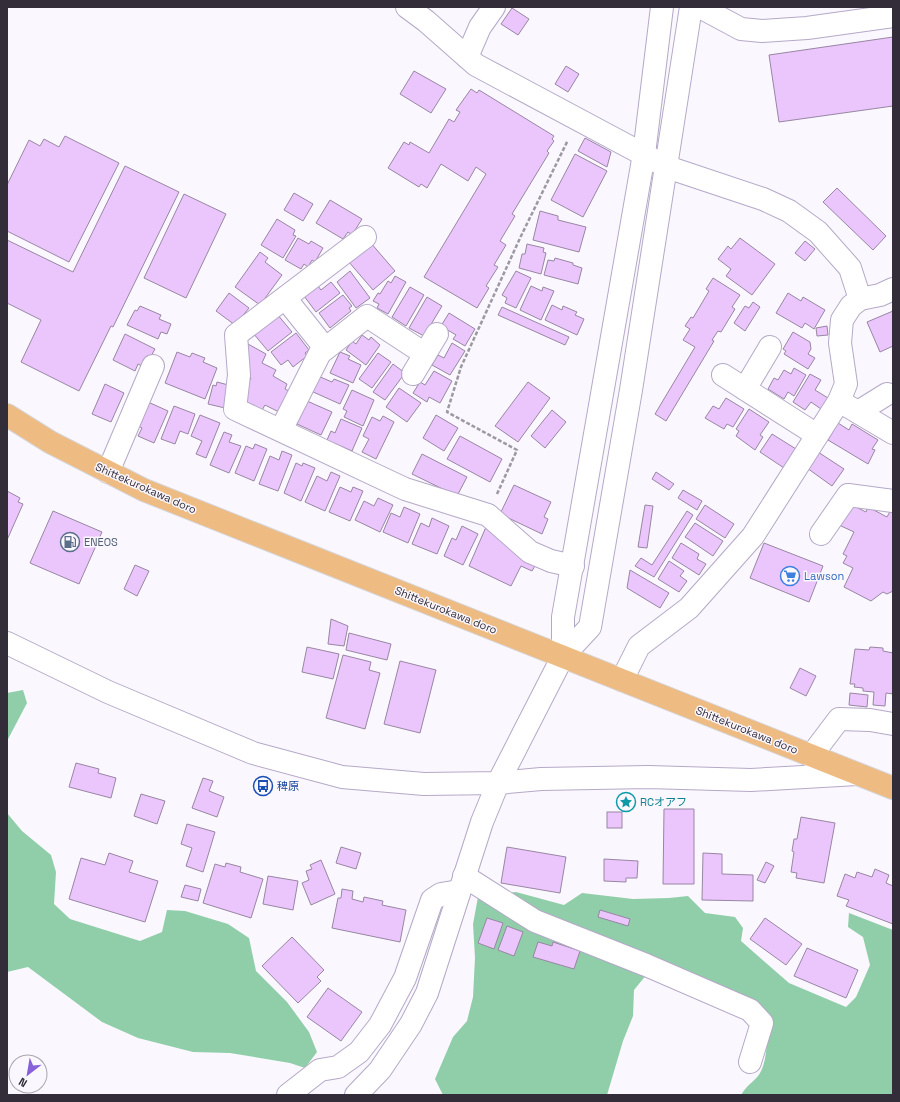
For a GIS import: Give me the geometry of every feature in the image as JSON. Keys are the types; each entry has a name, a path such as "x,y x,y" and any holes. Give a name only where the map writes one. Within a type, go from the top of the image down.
{"main road":[{"name":"Shittekurokawa doro","path":"7,415 50,442 108,472 152,492 893,788"}],"street":[{"path":"407,7 426,21 476,65 667,167 763,199 789,210 818,232 850,268 860,299"},
{"path":"467,57 480,27 494,7"},
{"path":"563,656 563,617 644,154 662,7"},
{"path":"356,1095 380,1070 411,1024 427,993 482,822 498,783 563,656 590,627 667,167 691,7"},
{"path":"700,7 741,29 762,31 806,28 893,16"},
{"path":"366,237 236,335 239,375 236,409 405,489 488,515 530,552 551,561 573,566"},
{"path":"622,680 639,646 689,608 753,536 839,401 846,384 840,342 842,320 851,306 860,299 880,295 893,289"},
{"path":"285,298 325,348"},
{"path":"281,430 320,354 325,348 367,316 425,354"},
{"path":"413,374 437,334"},
{"path":"745,389 770,347"},
{"path":"108,472 153,366"},
{"path":"723,376 817,435"},
{"path":"858,412 887,394"},
{"path":"839,401 893,432"},
{"path":"821,534 848,495 893,501"},
{"path":"7,643 108,692 253,753 342,777 424,784 498,783 541,779 640,777 751,780 857,774"},
{"path":"811,756 839,720 870,720 893,724"},
{"path":"462,884 535,921 646,965 750,1010 762,1023 750,1062"},
{"path":"288,1095 320,1070 338,1066 359,1052 380,1025 405,978 432,900 462,884"}],"path":[{"path":"488,515 517,450 447,412 462,367 521,236 579,119"}],"green space":[{"path":"23,690 27,703 7,741 7,693"},
{"path":"7,813 22,831 51,855 56,872 54,904 70,919 140,941 162,932 167,910 185,911 228,924 249,938 256,971 287,1002 309,1032 317,1052 305,1068 290,1063 230,1053 193,1052 138,1038 102,1022 28,967 7,972"},
{"path":"516,892 564,905 582,893 633,899 688,896 705,913 735,917 743,928 741,941 789,983 846,1007 856,997 870,965 863,937 848,927 849,913 893,930 893,1095 741,1095 758,1076 764,1064 767,1023 647,974 634,990 633,1016 623,1041 607,1095 443,1095 435,1079 453,1037 467,1021 473,997 475,958 473,924 478,897"}],"building":[{"path":"512,8 529,19 518,35 501,24"},
{"path":"893,37 893,106 779,122 769,55"},
{"path":"566,66 579,74 568,92 555,84"},
{"path":"414,71 446,89 431,113 400,94"},
{"path":"471,89 477,93 479,90 554,136 552,139 554,141 547,151 549,153 512,214 515,216 500,241 506,245 494,265 498,267 486,286 489,288 477,308 424,277 486,174 476,167 468,181 441,164 427,188 421,184 419,187 388,168 404,142 409,145 410,142 429,153 449,119 454,122 460,112 456,110"},
{"path":"65,136 119,163 69,262 7,231 7,185 29,140 40,146 44,139 59,147"},
{"path":"585,138 611,152 607,167 578,151"},
{"path":"575,154 607,171 583,217 551,200"},
{"path":"125,166 179,192 113,327 111,326 79,391 21,362 41,320 7,303 7,240 73,272"},
{"path":"837,188 886,236 873,250 823,202"},
{"path":"294,193 313,204 303,221 284,210"},
{"path":"184,194 226,214 186,298 144,278"},
{"path":"330,200 362,219 352,235 348,232 343,239 316,223"},
{"path":"540,211 558,216 558,220 586,227 579,252 533,240"},
{"path":"277,219 295,230 293,235 296,236 283,258 261,245"},
{"path":"298,238 309,244 311,241 323,248 315,262 312,260 308,267 304,264 301,269 285,260"},
{"path":"740,238 775,264 752,295 726,276 731,269 718,259 728,246 731,249"},
{"path":"805,241 815,249 805,261 795,253"},
{"path":"370,242 395,271 373,290 348,261"},
{"path":"527,244 544,248 543,252 546,253 541,274 519,268 522,254 525,254"},
{"path":"260,252 268,258 265,262 282,275 260,305 235,287"},
{"path":"555,258 573,263 573,265 582,268 578,284 544,275 548,260 554,261"},
{"path":"350,271 370,298 356,308 337,282"},
{"path":"516,271 531,278 516,308 505,303 507,298 502,295"},
{"path":"395,276 406,282 388,314 377,308 379,304 373,301 378,293 380,294 388,281 391,283"},
{"path":"713,278 740,295 732,307 735,309 721,332 718,331 712,340 714,341 666,421 655,414 695,347 683,340 690,329 685,326 691,317 693,318 709,291 706,289"},
{"path":"331,282 340,293 316,312 304,296 318,286 321,290"},
{"path":"531,286 542,291 543,287 554,291 541,320 520,310"},
{"path":"410,287 424,295 406,326 392,317"},
{"path":"229,293 249,308 235,325 216,311"},
{"path":"788,293 801,301 803,297 825,310 814,329 805,323 802,328 776,313"},
{"path":"343,295 352,306 349,308 351,311 330,328 319,313"},
{"path":"427,297 442,306 424,336 409,328"},
{"path":"753,302 760,307 745,331 734,323 745,306 749,308"},
{"path":"552,305 562,310 563,306 577,312 575,315 584,319 577,335 545,320"},
{"path":"140,306 161,315 159,319 171,324 167,334 161,332 158,339 127,325 135,310 137,311"},
{"path":"502,307 569,337 565,345 498,315"},
{"path":"893,311 893,346 880,352 867,322"},
{"path":"449,313 475,329 465,346 453,339 456,335 441,326"},
{"path":"277,314 292,332 268,351 253,333"},
{"path":"827,326 828,335 817,336 816,328"},
{"path":"793,332 810,342 811,349 808,354 815,358 808,369 784,354 786,351 783,349"},
{"path":"296,333 309,350 305,353 307,356 293,367 288,360 281,365 271,352"},
{"path":"125,334 155,349 150,358 147,356 142,366 138,364 135,371 113,360"},
{"path":"362,335 369,340 371,337 380,345 366,365 346,350 352,341 356,344"},
{"path":"452,343 465,351 450,375 432,365 438,355 444,358"},
{"path":"248,344 266,354 262,363 276,370 273,376 287,384 285,389 289,391 279,412 265,405 261,412 240,406 241,396 251,378 244,375 243,354"},
{"path":"177,352 190,357 192,353 205,358 203,362 217,368 205,399 165,383"},
{"path":"340,352 350,356 348,359 361,365 353,383 330,373"},
{"path":"378,353 391,362 372,388 359,379"},
{"path":"393,364 405,373 385,400 373,392"},
{"path":"794,368 806,375 794,396 788,392 784,399 768,389 774,378 778,380 784,370 791,374"},
{"path":"434,371 452,381 440,403 429,397 427,402 413,393 420,382 425,385"},
{"path":"810,374 821,380 815,390 828,398 821,409 811,402 805,410 793,402"},
{"path":"318,376 332,382 334,379 349,385 340,404 311,391"},
{"path":"217,382 232,386 225,408 208,404 213,385 216,386"},
{"path":"528,382 550,398 518,442 495,426"},
{"path":"105,384 124,393 111,422 92,414"},
{"path":"399,388 421,403 407,422 386,407"},
{"path":"352,390 374,400 363,426 344,417 347,411 343,409"},
{"path":"726,398 744,409 733,427 727,424 724,429 705,418 713,406 719,409"},
{"path":"307,401 332,412 321,435 297,424"},
{"path":"148,402 168,411 154,443 138,436 142,428 138,426"},
{"path":"174,406 195,414 188,434 180,431 175,444 161,439"},
{"path":"749,409 769,422 760,435 763,437 755,450 736,436 739,431 736,429"},
{"path":"552,410 566,422 545,448 531,436"},
{"path":"200,415 220,423 206,458 196,454 202,441 191,436"},
{"path":"436,415 458,428 444,451 423,438"},
{"path":"383,416 394,422 376,459 362,452 369,439 363,436 372,417 380,421"},
{"path":"341,419 362,428 352,451 327,440 331,431 335,433"},
{"path":"838,423 849,430 852,424 878,440 872,449 875,450 868,464 828,440"},
{"path":"224,432 232,435 229,442 241,446 229,473 210,465"},
{"path":"772,434 796,449 784,468 760,452"},
{"path":"460,436 502,459 490,482 447,459"},
{"path":"255,444 267,449 254,481 235,473 246,446 253,449"},
{"path":"282,451 292,455 278,491 259,484 270,456 279,460"},
{"path":"818,452 844,469 832,486 807,468"},
{"path":"422,454 467,477 457,496 412,474"},
{"path":"296,463 302,466 303,463 315,468 301,501 284,493"},
{"path":"331,472 340,476 325,511 305,502 317,476 327,481"},
{"path":"656,472 674,484 669,490 652,479"},
{"path":"514,485 551,502 544,517 548,519 542,534 500,514"},
{"path":"340,487 351,492 353,487 363,491 350,521 329,512"},
{"path":"683,490 702,501 697,510 678,498"},
{"path":"7,491 20,498 18,502 23,504 7,540"},
{"path":"378,498 393,505 380,532 355,520 364,501 374,506"},
{"path":"850,504 866,512 868,507 887,517 893,506 893,591 887,594 883,592 871,601 844,587 853,568 843,563 847,556 843,554 854,532 839,525"},
{"path":"645,505 653,506 647,548 638,547"},
{"path":"705,505 734,524 725,538 696,519"},
{"path":"404,507 420,514 408,543 383,532 391,513 400,517"},
{"path":"53,511 102,532 79,584 30,563"},
{"path":"687,511 693,515 654,577 635,566 641,558 652,565"},
{"path":"432,518 449,526 437,554 412,544 421,523 429,527"},
{"path":"695,523 723,541 713,556 685,537"},
{"path":"462,526 478,534 463,565 444,556 452,538 456,540"},
{"path":"486,527 536,564 532,571 521,566 511,586 469,566"},
{"path":"681,543 699,554 697,559 706,564 699,575 672,558"},
{"path":"764,543 823,566 809,602 750,578"},
{"path":"669,561 684,571 680,576 687,581 679,592 658,579"},
{"path":"135,565 149,571 137,596 124,589"},
{"path":"630,570 669,593 660,608 627,588"},
{"path":"331,619 348,626 344,646 328,644"},
{"path":"349,633 391,644 387,660 346,650"},
{"path":"307,647 339,654 333,679 302,672"},
{"path":"870,647 883,648 883,651 893,653 893,694 886,693 885,706 873,705 874,692 863,691 863,688 854,687 855,684 850,684 855,649 869,650"},
{"path":"343,655 371,662 369,670 380,673 365,729 326,718"},
{"path":"400,661 436,670 420,733 384,724"},
{"path":"800,668 816,676 806,696 790,688"},
{"path":"850,693 868,695 867,707 849,705"},
{"path":"76,763 99,769 98,773 116,778 111,798 69,787"},
{"path":"203,778 213,781 209,791 224,797 217,817 192,808"},
{"path":"141,794 165,801 157,824 134,816"},
{"path":"664,809 694,809 694,884 663,884"},
{"path":"607,812 622,812 622,828 607,828"},
{"path":"801,817 835,823 824,883 796,878 797,873 791,872 794,839 797,839"},
{"path":"187,824 215,832 203,872 186,866 192,848 181,844"},
{"path":"341,847 361,853 356,869 336,863"},
{"path":"507,847 566,857 560,893 501,883"},
{"path":"109,853 133,861 129,872 158,881 145,922 69,899 81,858 105,865"},
{"path":"703,853 722,854 722,874 753,875 753,901 702,900"},
{"path":"604,859 638,861 637,878 626,878 626,882 604,881"},
{"path":"321,860 335,894 311,905 302,883 309,880 306,871 312,869 310,865"},
{"path":"766,862 774,866 765,883 757,880"},
{"path":"226,863 241,867 240,872 263,879 251,918 203,903 215,864 225,867"},
{"path":"875,869 889,875 886,883 893,886 893,924 846,906 849,900 837,896 845,874 855,878 857,872 872,877"},
{"path":"268,876 298,881 293,910 263,904"},
{"path":"185,885 201,889 198,901 181,897"},
{"path":"342,889 353,891 352,899 363,902 364,897 383,901 382,905 406,910 400,942 332,928 338,898 341,898"},
{"path":"600,910 630,919 628,926 598,917"},
{"path":"487,918 503,923 494,949 478,943"},
{"path":"765,918 802,944 786,965 750,939"},
{"path":"507,926 523,932 514,956 498,950"},
{"path":"292,937 324,970 317,977 321,981 298,1003 262,966"},
{"path":"538,942 552,946 553,942 580,951 574,969 533,957"},
{"path":"807,948 858,970 846,998 794,976"},
{"path":"328,988 362,1012 341,1041 307,1017"}],"place":[{"name":"ENEOS","path":"70,542"},
{"name":"Lawson","path":"790,576"},
{"name":"稗原","path":"263,786"},
{"name":"RCオアフ","path":"626,802"}]}
